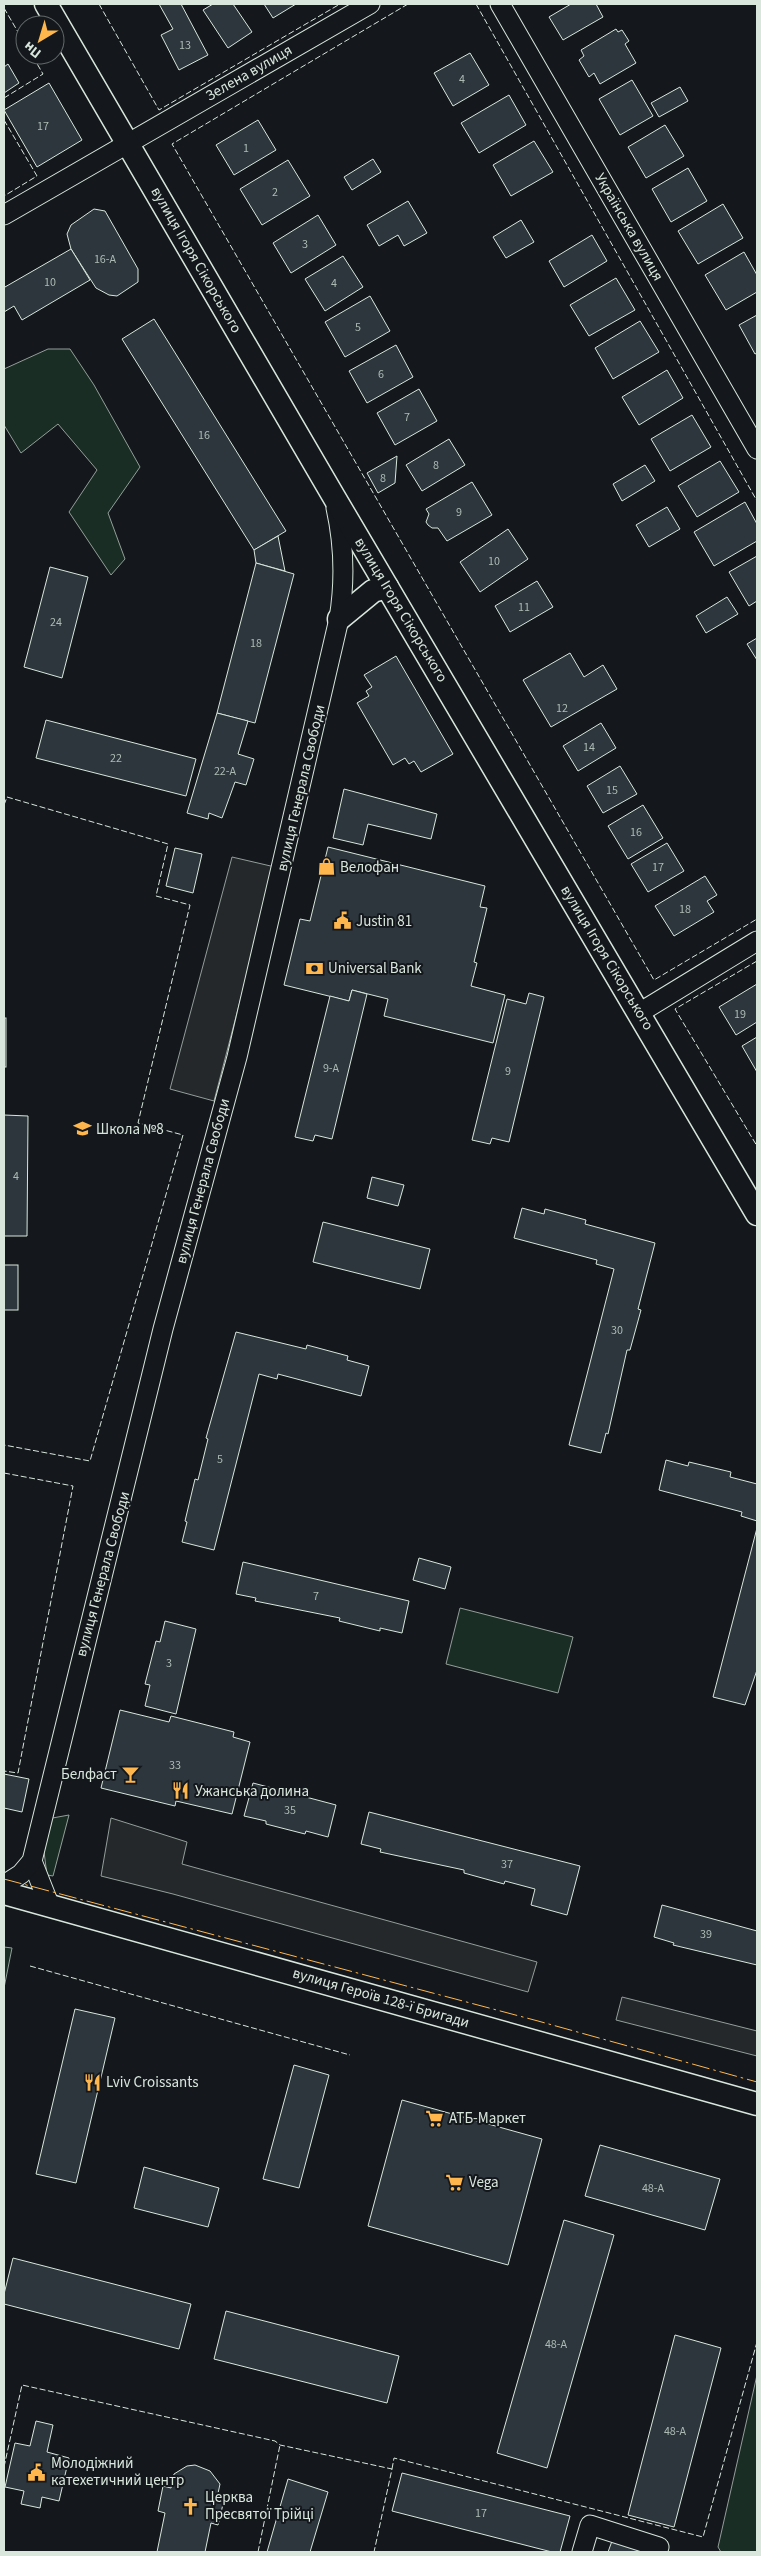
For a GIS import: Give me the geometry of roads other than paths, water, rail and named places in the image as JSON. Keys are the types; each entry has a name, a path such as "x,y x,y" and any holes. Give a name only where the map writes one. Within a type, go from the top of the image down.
{"street":[{"name":"вулиця Ігоря Сікорського","path":"46,4 334,498 757,1214"},
{"name":"Зелена вулиця","path":"4,215 127,142 370,4"},
{"name":"Українська вулиця","path":"500,4 757,449"},
{"name":"вулиця Генерала Свободи","path":"32,1861 163,1329 237,1057 339,619 343,561 342,531 334,498"},
{"path":"339,619 373,591 387,586"},
{"path":"639,1013 757,941"},
{"path":"4,1885 21,1874 32,1861 49,1904"},
{"name":"вулиця Героїв 128-ї Бригади","path":"4,1893 49,1904 757,2104"},
{"path":"582,2552 590,2525 659,2547 657,2552"}],"place":[{"name":"Велофан","path":"326,867"},
{"name":"Justin 81","path":"342,921"},
{"name":"Universal Bank","path":"314,968"},
{"name":"Школа №8","path":"82,1129"},
{"name":"Белфаст","path":"131,1774"},
{"name":"Ужанська долина","path":"181,1791"},
{"name":"Lviv Croissants","path":"92,2082"},
{"name":"АТБ-Маркет","path":"435,2118"},
{"name":"Vega","path":"455,2182"},
{"name":"Молодіжний катехетичний центр","path":"37,2472"},
{"name":"Церква Пресвятої Трійці","path":"191,2506"}]}
